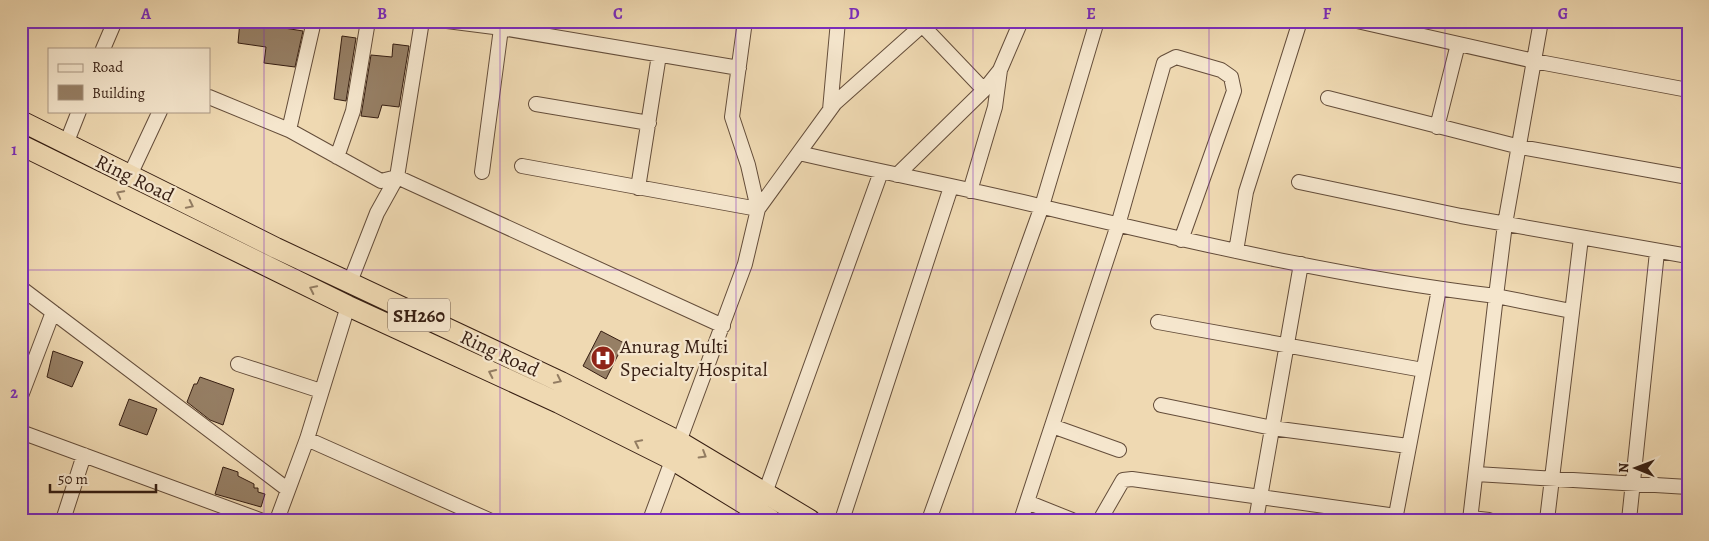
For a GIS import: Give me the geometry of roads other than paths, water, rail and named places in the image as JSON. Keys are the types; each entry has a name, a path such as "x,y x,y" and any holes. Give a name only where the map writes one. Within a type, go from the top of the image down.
{"highway":[{"name":"Ring Road","path":"21,121 350,282 561,382 677,451 771,520"},
{"name":"Ring Road","path":"21,145 348,306 559,403 677,451 765,492 810,520"}],"street":[{"path":"103,48 115,21"},
{"path":"289,130 314,21"},
{"path":"338,157 354,112 368,21"},
{"path":"350,282 377,213 397,177 422,21"},
{"path":"447,21 502,24 660,55 739,68"},
{"path":"745,21 732,117 748,165 758,209"},
{"path":"830,110 838,21"},
{"path":"897,175 984,90 1000,70 1021,21"},
{"path":"929,520 1042,206 1098,21"},
{"path":"1236,251 1246,192 1300,21"},
{"path":"1357,21 1534,61 1688,90"},
{"path":"1489,520 1470,519 1506,224 1541,21"},
{"path":"650,520 745,264 758,209 830,110 924,23 984,90"},
{"path":"482,172 502,24"},
{"path":"1437,127 1458,44"},
{"path":"638,188 660,55"},
{"path":"1021,520 1118,225 1164,63 1176,57 1200,62 1221,70 1231,77 1234,92 1181,240"},
{"path":"970,191 995,108 1000,70"},
{"path":"210,97 289,130 381,181 397,177 723,326"},
{"path":"1328,98 1520,147 1688,177"},
{"path":"536,104 649,123"},
{"path":"66,144 79,112"},
{"path":"130,175 160,112"},
{"path":"799,153 1042,206 1181,240 1439,289 1496,296 1572,310"},
{"path":"522,166 758,209"},
{"path":"765,492 881,172"},
{"path":"1299,182 1416,207 1657,252 1688,256"},
{"path":"842,520 951,187"},
{"path":"1547,520 1581,238"},
{"path":"1628,520 1657,252"},
{"path":"1256,520 1301,264"},
{"path":"21,288 287,489"},
{"path":"1100,520 1123,480 1132,479 1396,518 1439,289"},
{"path":"277,520 307,439 348,306"},
{"path":"21,396 53,312"},
{"path":"1158,322 1286,343 1423,370"},
{"path":"238,364 321,391"},
{"path":"1161,405 1272,428 1408,446"},
{"path":"1052,426 1119,450"},
{"path":"21,432 260,520"},
{"path":"307,439 489,520"},
{"path":"63,520 84,455"},
{"path":"1476,474 1632,482 1688,487"},
{"path":"1027,502 1072,520"}],"place":[{"name":"Anurag Multi Specialty Hospital","path":"603,358"}]}
